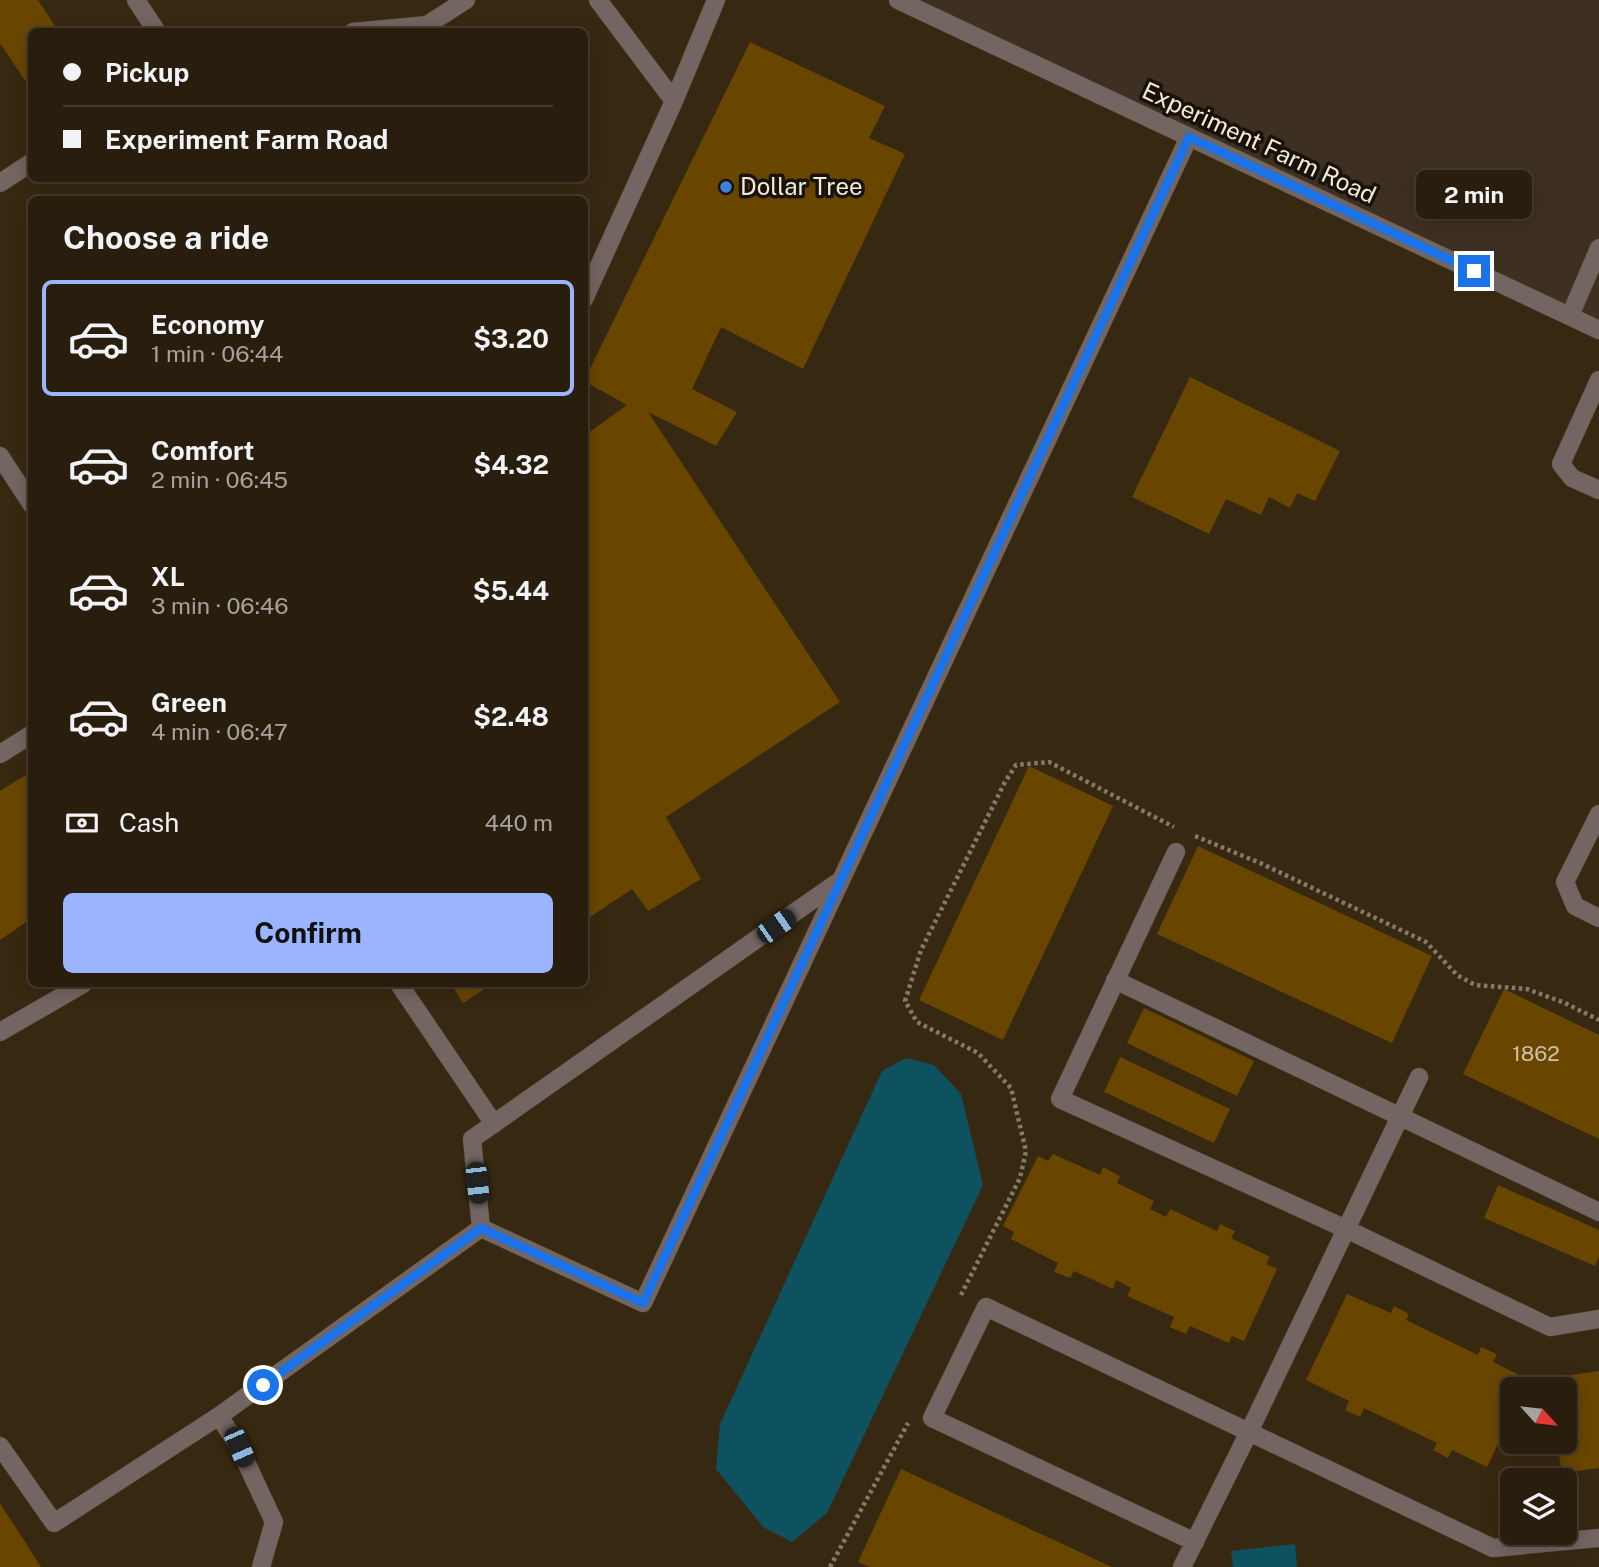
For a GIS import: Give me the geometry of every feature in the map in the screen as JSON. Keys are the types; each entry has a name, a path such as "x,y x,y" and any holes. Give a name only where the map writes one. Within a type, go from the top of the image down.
{"street":[{"path":"136,0 154,28"},
{"path":"396,28 427,25 466,0"},
{"path":"598,0 674,101"},
{"path":"588,290 674,101 716,0"},
{"name":"Experiment Farm Road","path":"898,0 1599,330"},
{"path":"481,1228 643,1303 1189,137"},
{"path":"0,183 28,165"},
{"path":"1570,316 1599,248"},
{"path":"1599,380 1561,464 1572,478 1599,490"},
{"path":"0,456 28,499"},
{"path":"0,754 28,736"},
{"path":"1599,814 1565,883 1575,905 1599,918"},
{"path":"1176,852 1060,1099 1346,1229 1550,1327 1599,1319"},
{"path":"481,1228 472,1139 841,880"},
{"path":"1115,980 1599,1212"},
{"path":"0,1032 78,987"},
{"path":"401,987 494,1124"},
{"path":"1182,1567 1419,1077"},
{"path":"0,1446 54,1523 219,1416 481,1228"},
{"path":"1195,1542 932,1418 986,1307 1493,1548 1599,1538"},
{"path":"219,1416 239,1447 274,1522 261,1567"}],"shaded area":[{"path":"898,0 1599,0 1599,330"}],"water":[{"path":"906,1058 934,1065 961,1094 983,1185 827,1513 792,1542 763,1527 716,1469 720,1424 882,1071"},
{"path":"1295,1544 1297,1567 1233,1567 1231,1551"}],"building":[{"path":"0,0 38,0 56,28 28,28 28,85 0,43"},
{"path":"750,42 885,106 869,138 905,154 803,369 721,327 692,389 737,412 716,446 648,412 840,702 666,817 701,879 648,911 632,889 588,918 588,433 627,405 588,383 588,373"},
{"path":"1190,377 1340,451 1315,501 1297,493 1290,508 1269,497 1261,515 1226,499 1209,534 1132,497"},
{"path":"1029,766 1113,806 1003,1040 919,1000"},
{"path":"28,774 28,921 0,940 0,791"},
{"path":"1198,846 1432,956 1392,1043 1157,934"},
{"path":"453,987 487,987 463,1003"},
{"path":"1504,989 1599,1035 1599,1139 1463,1074"},
{"path":"1144,1008 1254,1061 1237,1096 1127,1043"},
{"path":"1120,1057 1230,1109 1214,1143 1104,1092"},
{"path":"1053,1154 1100,1175 1103,1167 1120,1176 1117,1183 1154,1201 1150,1209 1166,1217 1170,1209 1217,1231 1220,1224 1235,1231 1231,1238 1270,1257 1266,1264 1277,1269 1244,1341 1232,1336 1229,1343 1190,1326 1186,1334 1170,1327 1174,1317 1127,1296 1131,1288 1116,1280 1113,1289 1074,1271 1070,1278 1054,1272 1058,1263 1011,1239 1014,1232 1003,1226 1038,1156 1048,1161"},
{"path":"1498,1185 1599,1230 1599,1257 1595,1266 1484,1218"},
{"path":"1347,1294 1391,1313 1394,1306 1409,1314 1406,1320 1478,1355 1481,1347 1497,1354 1493,1362 1523,1377 1500,1377 1500,1440 1487,1467 1452,1450 1448,1458 1433,1450 1437,1443 1364,1408 1360,1417 1345,1410 1349,1401 1306,1380"},
{"path":"1599,1371 1599,1468 1577,1471 1577,1468 1561,1468 1559,1454 1577,1454 1577,1377 1555,1377"},
{"path":"901,1469 1112,1567 870,1567 858,1562"},
{"path":"0,1503 41,1567 0,1567"}],"place":[{"name":"Dollar Tree","path":"726,187"}],"route":[{"path":"263,1385 481,1228 643,1303 1189,137 1474,271"}]}
